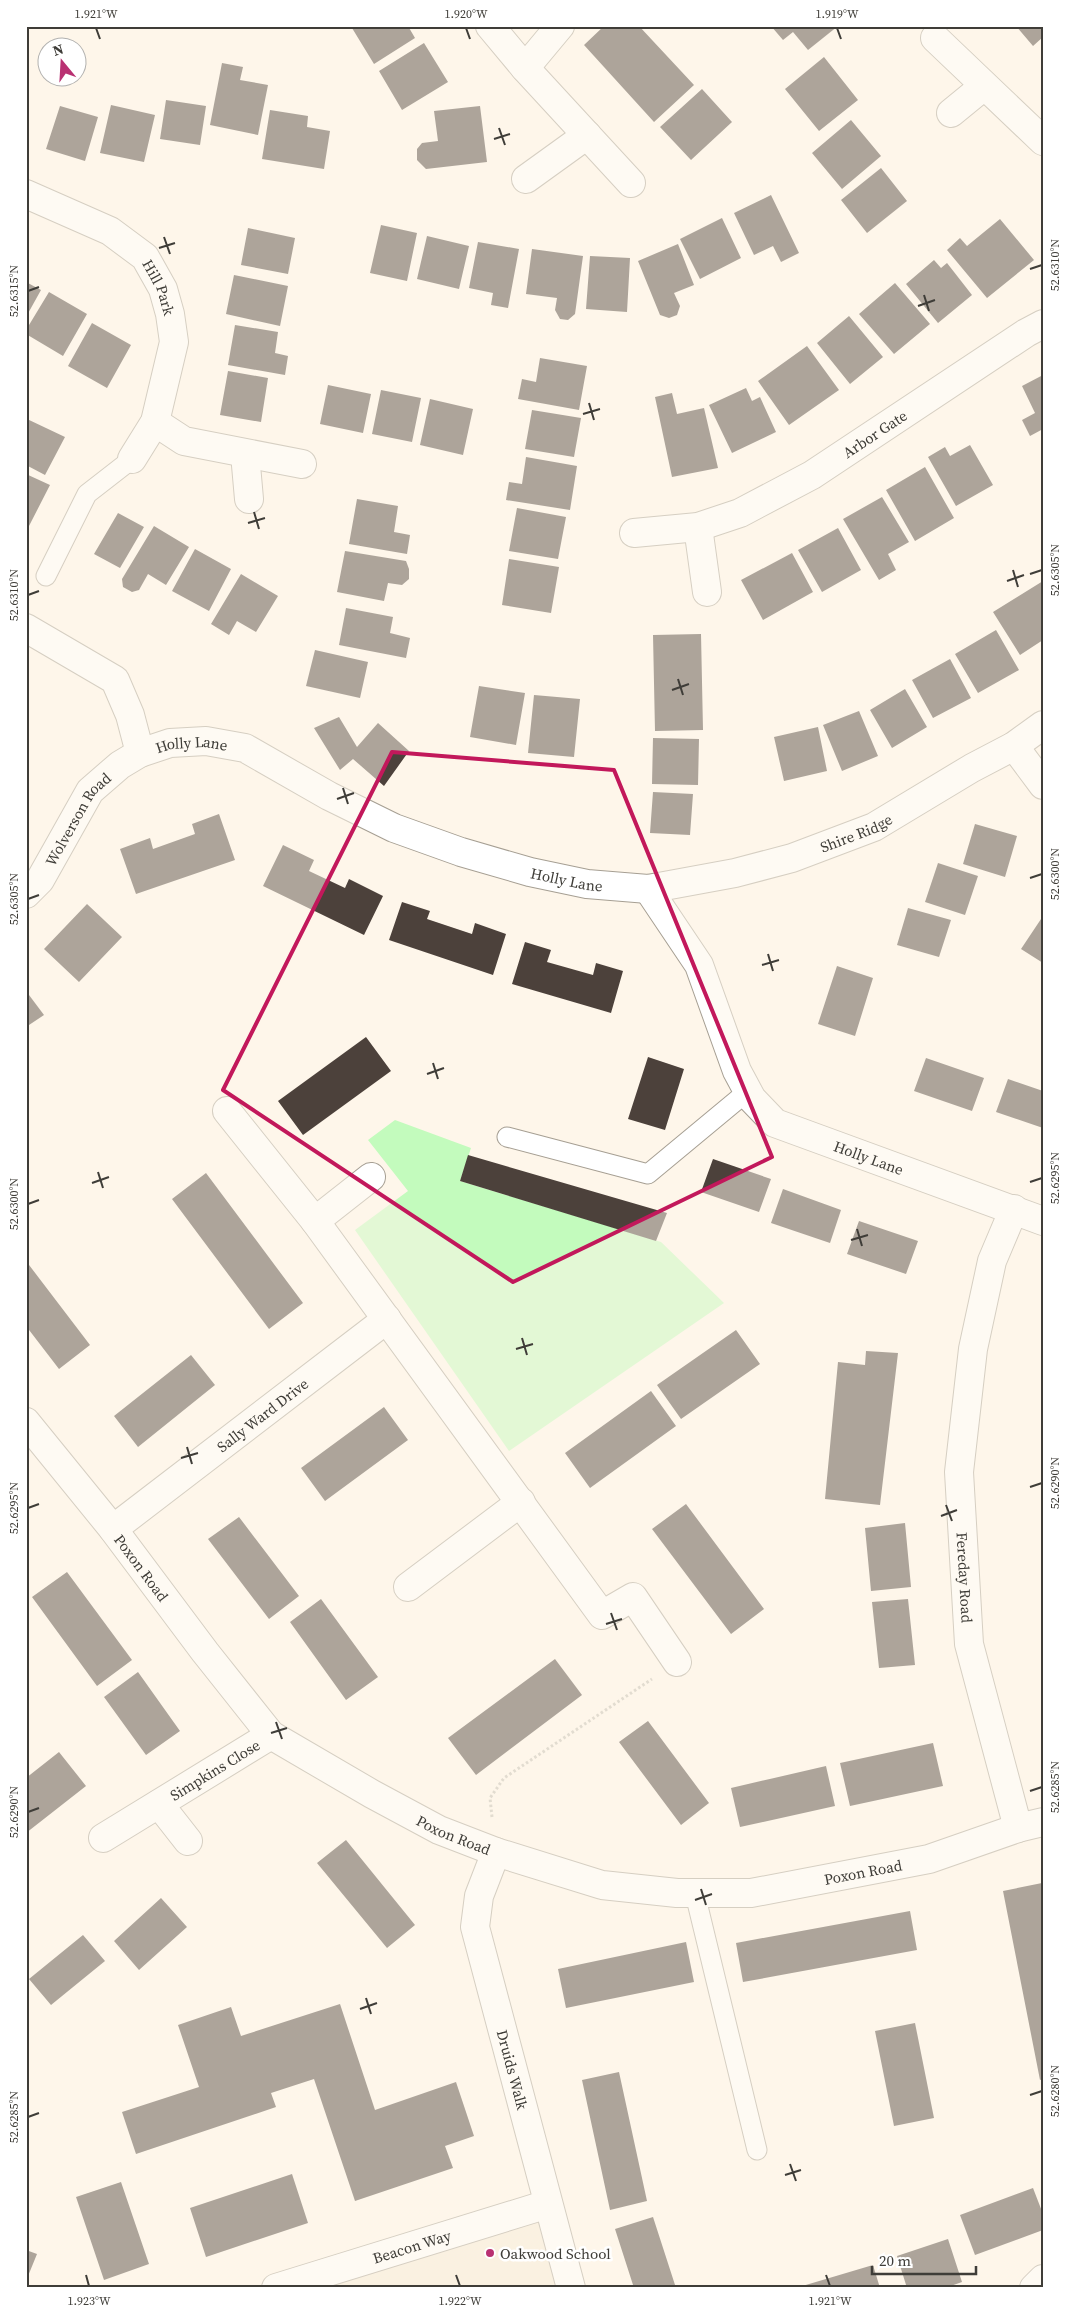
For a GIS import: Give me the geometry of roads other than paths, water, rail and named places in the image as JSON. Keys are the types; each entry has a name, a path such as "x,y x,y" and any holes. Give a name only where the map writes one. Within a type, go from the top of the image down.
{"street":[{"path":"490,26 525,68 631,183"},
{"path":"525,68 560,26"},
{"path":"935,38 1043,141"},
{"path":"951,113 984,86"},
{"path":"526,179 587,135"},
{"name":"Hill Park","path":"26,194 110,231 145,257 163,288 170,314 174,342 154,422 132,459"},
{"name":"Arbor Gate","path":"634,533 698,527 740,513 812,475 1026,333 1043,324"},
{"path":"154,422 184,441 302,464"},
{"path":"246,454 248,499"},
{"path":"698,527 707,592"},
{"name":"Holly Lane","path":"26,628 115,680 130,715 140,752 170,743 206,741 245,748 329,796 394,828 444,846 530,872 587,884 648,889 699,965 737,1071 752,1099 775,1123 1043,1221"},
{"name":"Shire Ridge","path":"648,889 735,873 792,858 874,827 972,768 1014,746 1043,725"},
{"path":"1014,746 1043,786"},
{"name":"Wolverson Road","path":"26,894 40,880 90,791 120,765 140,752"},
{"path":"227,1112 315,1221 602,1615 633,1597 677,1662"},
{"path":"315,1221 371,1177"},
{"name":"Fereday Road","path":"1014,1209 992,1261 973,1349 959,1472 969,1644 1030,1825"},
{"name":"Sally Ward Drive","path":"113,1529 388,1319"},
{"name":"Poxon Road","path":"26,1423 113,1529 205,1652 271,1735 372,1794 439,1830 496,1852 602,1885 695,1894 751,1893 929,1859 1030,1825"},
{"path":"408,1587 521,1502"},
{"name":"Simpkins Close","path":"103,1838 271,1735"},
{"name":"Simpkins Close","path":"159,1804 188,1841"},
{"name":"Druids Walk","path":"496,1852 479,1896 475,1927 571,2288"},
{"name":"Beacon Way","path":"276,2288 548,2204"},
{"path":"1034,2288 1043,2279"}],"lane":[{"path":"46,576 87,494 132,459"},
{"path":"507,1137 648,1174 748,1091"},
{"path":"695,1894 757,2150"}],"place":[{"name":"Oakwood School","path":"490,2253"}]}
